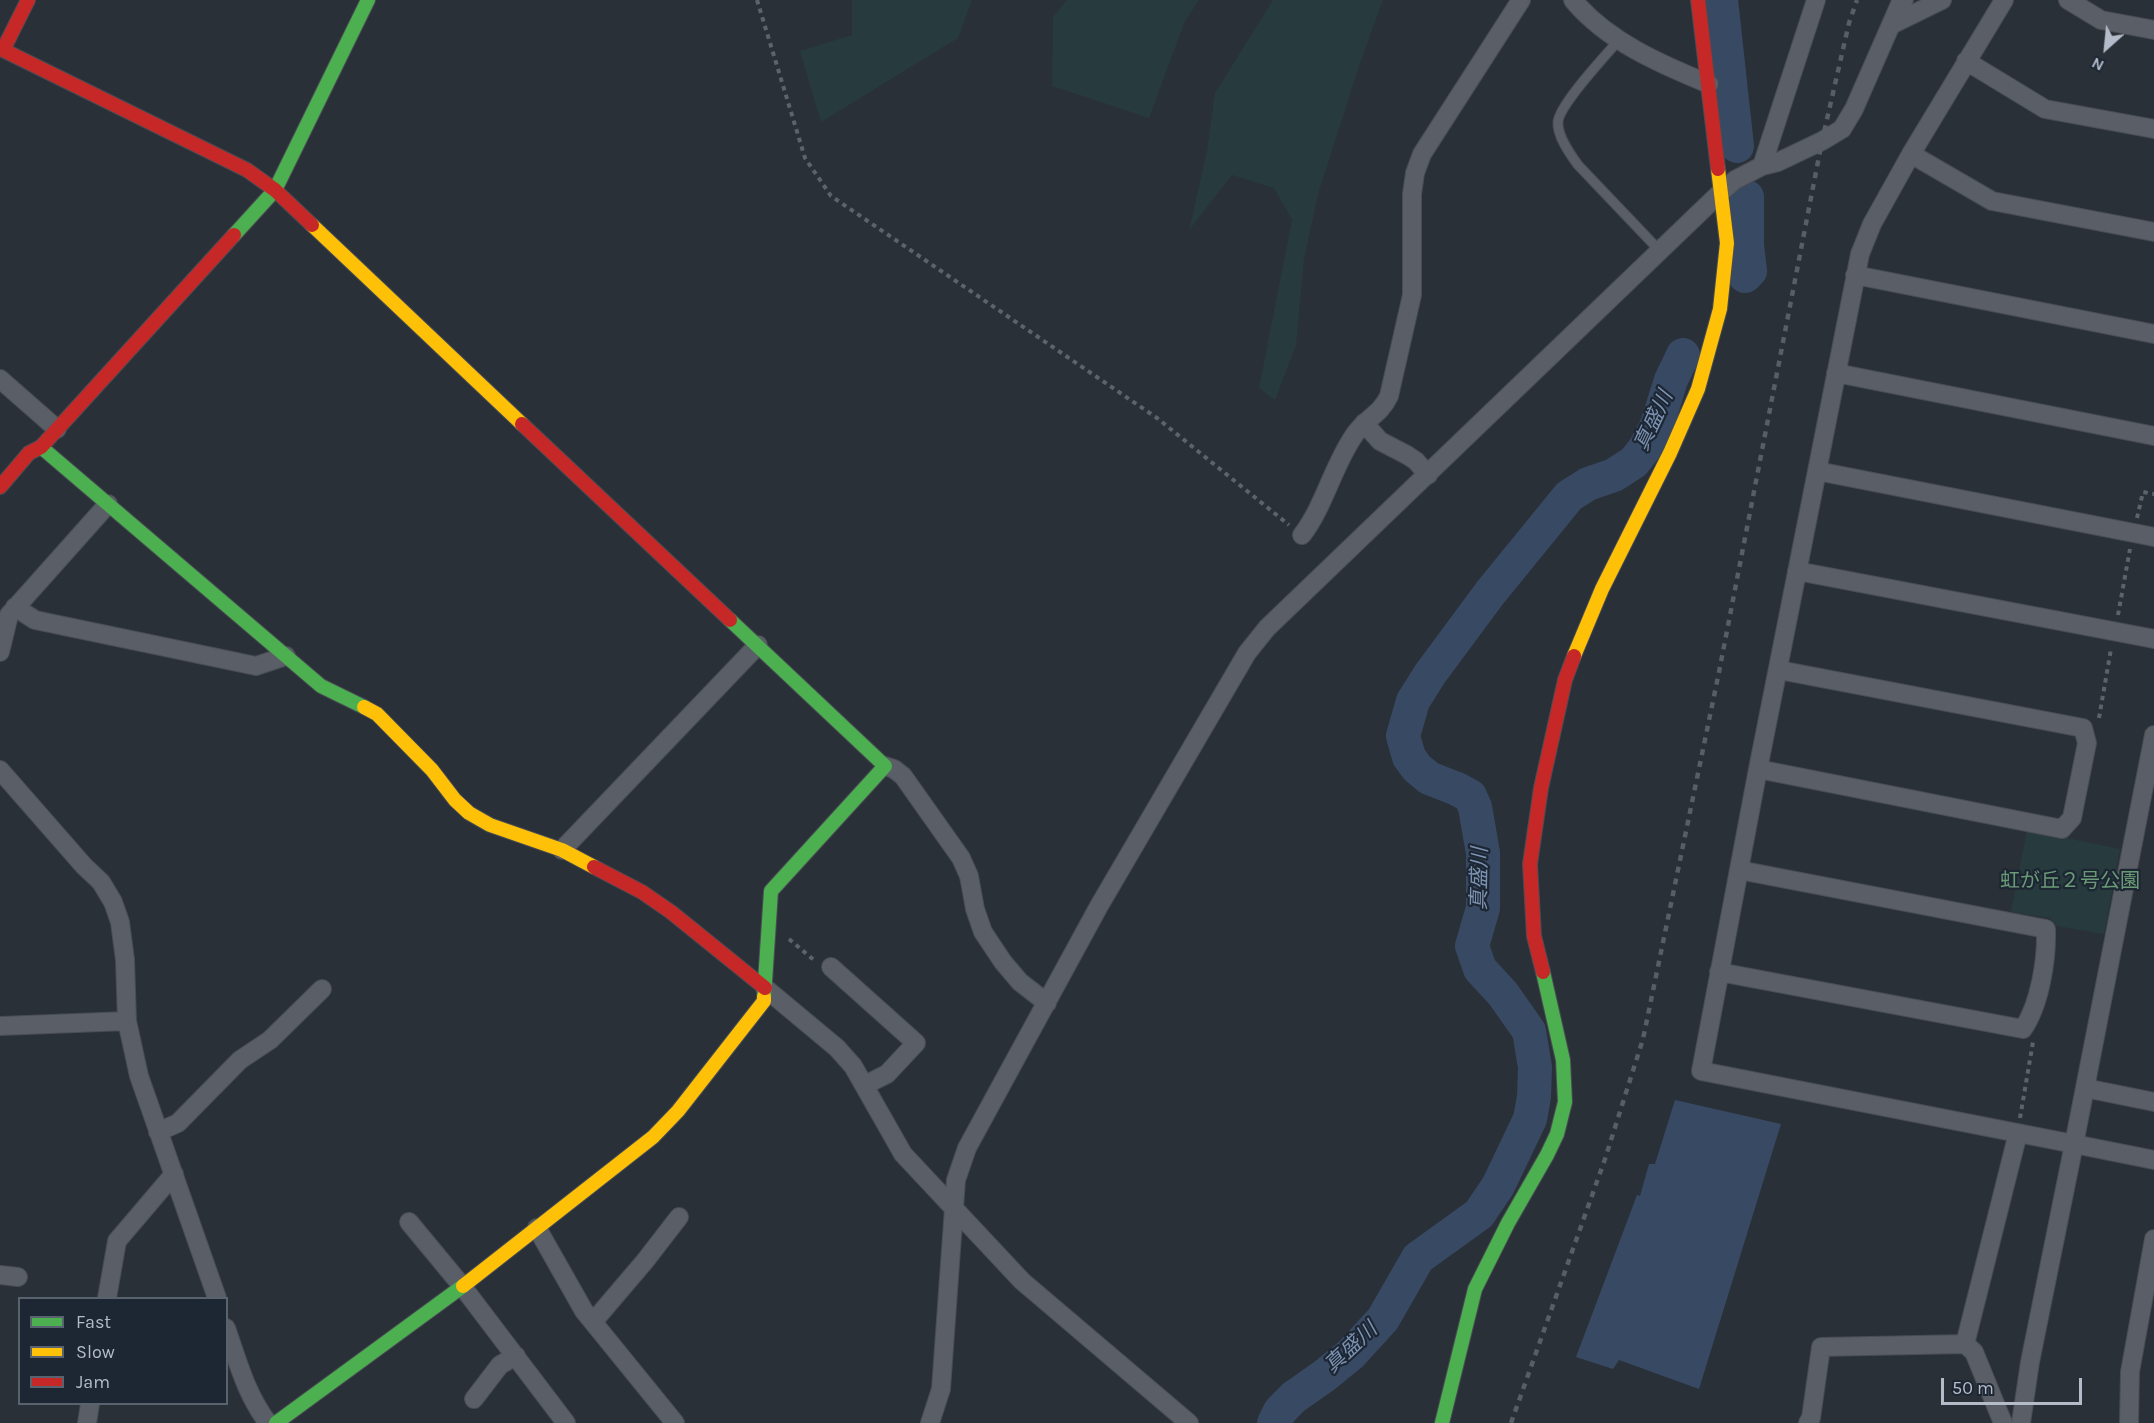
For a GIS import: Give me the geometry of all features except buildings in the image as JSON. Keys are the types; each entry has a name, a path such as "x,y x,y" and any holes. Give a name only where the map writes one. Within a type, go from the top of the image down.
{"street":[{"path":"28,0 3,50 248,170 275,190 885,766 903,776 961,858 969,876 979,923 1003,962 1020,982 1047,1003"},
{"path":"0,487 29,453 41,447 275,190 368,0"},
{"path":"1302,535 1313,521 1355,434 1364,423 1383,408 1389,396 1412,295 1412,194 1415,173 1422,154 1521,0"},
{"path":"1573,0 1596,24 1619,40 1709,84"},
{"path":"1442,1423 1475,1289 1508,1223 1547,1155 1562,1118 1565,1102 1563,1060 1534,936 1530,897 1530,864 1541,788 1565,680 1580,637 1670,453 1702,379 1720,309 1727,243 1698,0"},
{"path":"1762,166 1816,0"},
{"path":"930,1423 941,1389 956,1180 967,1148 1099,906 1247,653 1267,628 1721,192 1735,180 1762,166 1778,162 1842,129 1854,110 1899,4 1904,0"},
{"path":"1891,25 1942,0"},
{"path":"2004,0 1911,154 1866,237 1855,275 1701,1071 2154,1160"},
{"path":"2068,0 2101,20 2154,30"},
{"path":"1966,61 2045,109 2154,129"},
{"path":"1911,154 1992,201 2154,232"},
{"path":"1855,275 2154,334"},
{"path":"1836,373 2154,436"},
{"path":"0,379 57,429"},
{"path":"1364,423 1380,441 1416,461 1428,475"},
{"path":"41,447 321,686 377,714 432,770 455,800 469,813 490,825 562,850 642,892 671,912 837,1048 853,1065 903,1154 953,1210 1022,1281 1187,1422"},
{"path":"1817,471 2154,537"},
{"path":"0,652 9,615 108,504"},
{"path":"1797,571 2154,639"},
{"path":"15,607 35,620 256,666 286,656"},
{"path":"562,850 758,645"},
{"path":"1758,769 2062,829 2072,818 2086,743 2083,728 1779,669"},
{"path":"2021,1423 2030,1362 2154,735"},
{"path":"276,1423 537,1228 653,1137 678,1111 764,1001 771,891 885,766"},
{"path":"0,770 84,866 101,882 113,902 120,922 125,960 127,1021 139,1076 216,1297"},
{"path":"1719,972 2024,1029 2032,1016 2047,948 2046,929 1739,870"},
{"path":"831,967 916,1043 887,1074 865,1085"},
{"path":"158,1132 178,1123 240,1060 270,1040 322,989"},
{"path":"0,1026 127,1021"},
{"path":"2085,1088 2154,1102"},
{"path":"1965,1344 2018,1133"},
{"path":"107,1297 117,1241 174,1174"},
{"path":"593,1322 679,1217"},
{"path":"409,1222 462,1286 566,1423"},
{"path":"537,1228 584,1311 675,1423"},
{"path":"2129,1423 2130,1372 2154,1239"},
{"path":"228,1334 248,1390 268,1423"},
{"path":"1808,1423 1811,1418 1821,1347 1965,1344 1974,1352 2003,1423"},
{"path":"474,1399 500,1365 516,1356"},
{"path":"87,1423 90,1405"}],"lane":[{"path":"1619,40 1567,104 1558,121 1559,129 1570,154 1578,165 1659,250"}],"path":[{"path":"757,0 805,158 831,196 1156,418 1302,535"},
{"path":"2135,525 2143,492 2154,494"},
{"path":"2099,722 2132,539"},
{"path":"782,933 824,968 831,967"},
{"path":"2018,1133 2033,1042 2037,1034"}],"green space":[{"path":"852,0 972,0 958,38 821,122 800,51 852,35"},
{"path":"1067,0 1199,0 1185,21 1149,118 1052,86 1053,17"},
{"path":"1273,0 1383,0 1318,194 1304,259 1296,345 1275,400 1259,388 1292,220 1274,188 1232,175 1189,230 1207,151 1215,93"},
{"name":"虹が丘２号公園","path":"2027,830 2120,849 2104,934 2057,926 2050,918 2011,912"}],"water":[{"path":"1675,1100 1781,1124 1699,1389 1619,1360 1613,1369 1576,1357 1637,1195 1640,1196 1649,1164 1655,1164"}],"waterway":[{"name":"真盛川","path":"1721,0 1737,146"},
{"name":"真盛川","path":"1745,276 1750,271 1747,245 1747,197"},
{"name":"真盛川","path":"1274,1423 1280,1411 1294,1397 1351,1354 1383,1319 1418,1258 1479,1214 1498,1186 1530,1119 1534,1097 1535,1067 1529,1031 1503,994 1480,969 1472,946 1483,908 1483,853 1475,807 1470,796 1429,778 1417,768 1409,757 1403,736 1413,701 1430,674 1490,593 1569,496 1588,484 1614,475 1634,462 1645,448 1657,425 1671,380 1683,355"}],"railway":[{"path":"1511,1423 1605,1159 1643,1039 1719,672 1822,141 1849,23 1857,0"}],"traffic: fast":[{"path":"234,235 275,190 368,0"},
{"path":"41,447 321,686 364,707"},
{"path":"730,620 885,766 771,891 764,997"},
{"path":"1442,1423 1475,1289 1508,1223 1547,1155 1557,1134 1565,1102 1563,1060 1543,972"},
{"path":"276,1423 463,1286"}],"traffic: slow":[{"path":"1574,656 1602,589 1670,453 1698,389 1720,309 1727,243 1718,169"},
{"path":"312,225 522,424"},
{"path":"364,707 377,714 432,770 455,800 469,813 490,825 562,850 594,867"},
{"path":"463,1286 653,1137 678,1111 764,1001 764,997"}],"traffic: jam":[{"path":"28,0 3,50 247,170 275,190 312,225"},
{"path":"1698,0 1718,169"},
{"path":"0,487 29,453 41,447 234,235"},
{"path":"522,424 730,620"},
{"path":"1543,972 1534,936 1530,864 1541,788 1565,680 1574,656"},
{"path":"594,867 642,892 671,912 765,988"}]}
